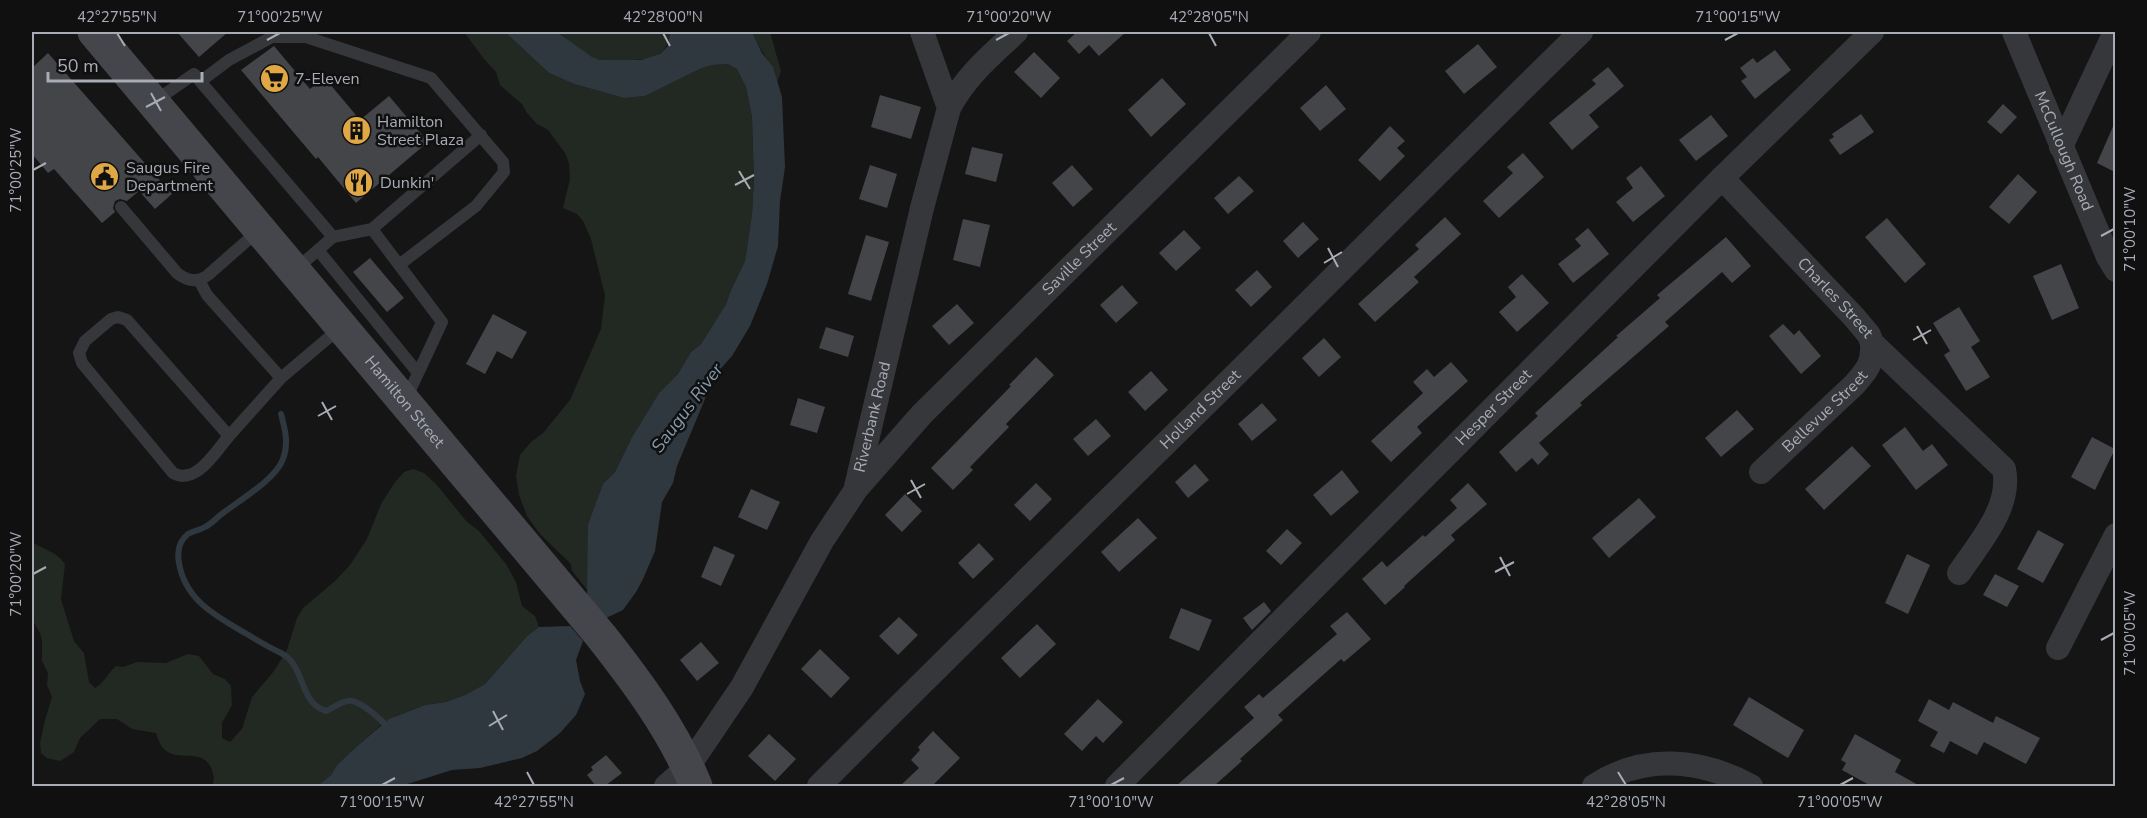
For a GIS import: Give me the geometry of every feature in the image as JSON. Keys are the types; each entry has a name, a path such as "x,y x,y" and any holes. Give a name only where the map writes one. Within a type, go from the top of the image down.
{"main road":[{"name":"Hamilton Street","path":"94,32 631,673 666,725 689,782"}],"street":[{"path":"922,32 949,108"},
{"name":"Riverbank Road","path":"689,782 822,541 855,491 917,230 949,108 958,90 1016,32"},
{"name":"Saville Street","path":"855,491 922,414 1310,32"},
{"name":"Holland Street","path":"819,786 1581,32"},
{"name":"Hesper Street","path":"1117,786 1722,177 1872,32"},
{"name":"McCullough Road","path":"2014,32 2115,270"},
{"path":"2061,147 2115,32"},
{"name":"Charles Street","path":"1722,177 1854,317 1869,335 1872,343 2004,469 2007,482 1998,514 1959,573"},
{"name":"Bellevue Street","path":"1761,472 1854,385 1873,358 1872,343"},
{"path":"2058,648 2115,535"},
{"path":"1594,786 1610,777 1635,768 1675,763 1715,770 1751,786"}],"lane":[{"path":"201,81 229,60 272,37 306,37 432,78 503,162 504,172 476,206 399,265"},
{"path":"153,102 195,74 333,237"},
{"path":"294,271 333,237 372,229 481,135"},
{"path":"121,207 177,273 189,280 199,280 208,275 260,230"},
{"path":"372,229 442,322 405,402"},
{"path":"318,250 418,373"},
{"path":"199,280 207,295 280,378"},
{"path":"229,436 127,320 118,317 111,319 82,344 79,353 82,363 173,473 186,477 194,474 229,436 280,378 340,327"}],"shaded area":[{"path":"464,32 505,32 549,73 574,84 624,98 645,96 712,65 729,64 737,69 746,87 752,117 754,179 752,214 745,261 726,304 701,344 691,352 678,374 659,393 632,437 615,472 603,485 588,524 588,591 572,571 571,564 540,534 527,516 519,495 516,476 520,455 543,433 570,400 601,329 605,295 591,239 583,221 577,214 563,208 570,179 569,163 565,153 548,130 537,124 522,104 500,85 496,72"},
{"path":"557,32 670,32 665,49 653,57 638,60 599,60 582,51"},
{"path":"752,32 770,32 781,71 777,83 772,70"},
{"path":"413,469 424,473 436,484 506,564 516,582 522,606 535,616 539,627 527,636 485,684 465,695 446,702 425,705 396,716 381,725 317,786 212,786 214,780 212,771 202,758 171,753 165,750 159,742 156,733 132,729 117,719 100,719 80,738 74,752 60,761 47,758 41,753 40,743 52,697 47,685 48,673 42,661 40,633 32,619 32,544 55,554 65,564 61,599 74,641 84,653 89,682 95,688 116,666 123,667 137,662 166,663 188,654 199,656 213,674 225,679 231,686 232,705 222,723 222,738 230,742 242,729 252,697 274,671 287,650 297,618 303,608 350,565 367,539 381,504 395,482 404,472"}],"water":[{"name":"Saugus River","path":"505,32 557,32 592,57 600,60 641,60 660,54 668,46 670,32 752,32 762,53 773,67 782,97 785,167 780,201 778,246 767,284 750,326 732,356 715,375 677,466 673,483 662,502 655,551 643,579 623,610 606,618 587,601 588,524 603,484 615,472 632,437 659,393 678,374 691,352 701,344 726,304 745,261 752,214 754,179 752,117 746,87 737,69 728,64 702,68 645,96 624,98 574,84 549,73"},
{"path":"570,626 583,641 576,660 585,694 576,715 560,733 537,751 522,758 480,768 452,770 401,786 317,786 331,775 337,765 356,747 389,719 425,705 446,702 465,695 485,684 527,636 539,627"}],"building":[{"path":"177,32 228,32 199,57"},
{"path":"1077,32 1126,32 1099,56 1089,45 1079,54 1067,41"},
{"path":"1478,44 1497,67 1464,94 1445,71"},
{"name":"Hamilton Street Plaza","path":"274,46 310,89 324,77 360,120 389,96 428,142 356,203 241,70"},
{"path":"1775,50 1791,70 1755,99 1741,81 1747,77 1740,68 1753,58 1757,63"},
{"path":"1034,52 1060,78 1041,98 1014,72"},
{"path":"48,53 172,194 155,209 139,191 127,201 120,199 115,201 113,208 115,212 102,223 54,169 48,173 32,154 32,68"},
{"path":"1608,67 1624,86 1589,115 1599,127 1572,150 1549,123 1596,84 1592,80"},
{"path":"1162,78 1186,104 1151,137 1128,110"},
{"path":"1326,85 1346,109 1320,131 1300,108"},
{"path":"880,95 921,107 911,139 871,127"},
{"path":"2003,104 2017,117 2001,134 1987,122"},
{"path":"1861,114 1874,132 1840,155 1829,140 1834,137 1832,134"},
{"path":"1711,115 1728,136 1696,161 1679,140"},
{"path":"2115,122 2115,172 2097,163"},
{"path":"1390,126 1405,141 1397,148 1405,156 1380,181 1358,160"},
{"path":"972,147 1003,154 996,182 965,174"},
{"path":"1523,153 1544,177 1499,218 1483,201 1513,173 1507,167"},
{"path":"870,165 897,174 887,208 859,199"},
{"path":"1072,165 1093,189 1073,207 1052,183"},
{"path":"1641,166 1665,196 1633,222 1616,202 1633,188 1626,178"},
{"path":"2018,174 2037,192 2009,224 1989,207"},
{"path":"1239,176 1254,191 1228,214 1214,198"},
{"path":"1445,217 1461,234 1414,277 1419,282 1375,322 1358,304 1419,249 1415,245"},
{"path":"1887,218 1926,264 1905,283 1865,237"},
{"path":"963,219 990,225 980,267 953,260"},
{"path":"1303,222 1319,239 1298,258 1283,241"},
{"path":"1588,228 1609,254 1573,283 1558,264 1581,246 1575,239"},
{"path":"1184,230 1201,248 1176,271 1159,253"},
{"path":"866,235 889,242 871,301 848,294"},
{"path":"1726,237 1751,266 1732,283 1722,272 1665,322 1669,326 1580,403 1582,405 1539,443 1549,454 1538,465 1532,458 1516,472 1499,452 1538,416 1535,413 1618,337 1616,336 1660,298 1657,295"},
{"path":"370,258 404,298 387,312 353,272"},
{"path":"2061,264 2079,308 2052,320 2033,276"},
{"path":"1257,270 1272,287 1251,307 1235,290"},
{"path":"1522,274 1549,303 1517,332 1499,312 1516,297 1508,287"},
{"path":"1122,285 1138,303 1116,323 1100,305"},
{"path":"957,304 974,323 949,345 932,326"},
{"path":"1959,307 1980,341 1971,347 1990,377 1966,391 1944,355 1950,351 1933,323"},
{"path":"493,314 527,332 512,359 497,351 485,374 466,364"},
{"path":"1783,324 1794,335 1799,330 1821,356 1801,374 1769,336"},
{"path":"826,327 854,336 848,357 819,348"},
{"path":"1324,338 1341,357 1319,377 1302,358"},
{"path":"1036,357 1054,375 1006,424 1009,427 970,467 973,470 953,490 931,468"},
{"path":"1451,362 1468,381 1417,427 1422,433 1391,462 1371,441 1423,393 1413,382 1427,369 1434,377"},
{"path":"1151,371 1168,390 1145,411 1128,392"},
{"path":"798,398 825,407 817,433 790,425"},
{"path":"1262,403 1277,420 1252,441 1238,424"},
{"path":"1737,410 1754,429 1721,457 1705,438"},
{"path":"1096,419 1111,436 1088,456 1073,439"},
{"path":"1905,427 1923,451 1932,444 1948,465 1916,490 1882,445"},
{"path":"2092,437 2115,449 2095,490 2071,477"},
{"path":"1852,446 1871,466 1824,510 1805,489"},
{"path":"1195,464 1209,480 1188,498 1175,482"},
{"path":"1342,470 1359,492 1331,516 1313,495"},
{"path":"1036,483 1052,499 1030,521 1014,505"},
{"path":"1468,483 1487,504 1451,535 1455,540 1385,605 1362,579 1382,561 1387,567 1423,535 1425,537 1457,508 1450,500"},
{"path":"751,489 780,502 767,530 738,517"},
{"path":"905,494 922,511 902,532 885,515"},
{"path":"1639,498 1656,517 1609,558 1592,538"},
{"path":"1138,518 1157,538 1119,572 1101,552"},
{"path":"1287,529 1302,543 1281,565 1266,551"},
{"path":"2038,530 2064,544 2043,583 2017,569"},
{"path":"979,543 994,559 973,579 958,563"},
{"path":"714,546 735,555 721,586 701,577"},
{"path":"1907,554 1930,565 1908,614 1885,603"},
{"path":"1995,574 2019,586 2007,607 1983,595"},
{"path":"1264,602 1271,611 1252,630 1243,618"},
{"path":"1181,608 1212,620 1199,651 1169,638"},
{"path":"1347,612 1371,639 1344,662 1341,659 1278,715 1283,720 1214,786 1176,786 1254,718 1244,707 1259,694 1263,698 1337,634 1330,626"},
{"path":"899,617 918,635 898,655 879,636"},
{"path":"1037,624 1056,644 1020,678 1001,658"},
{"path":"701,642 719,663 697,681 680,660"},
{"path":"820,649 850,678 831,698 801,669"},
{"path":"1749,697 1804,730 1788,758 1733,725"},
{"path":"1098,699 1123,722 1103,743 1096,736 1082,751 1064,734"},
{"path":"1929,699 1949,710 1953,702 1993,723 1996,716 2040,738 2026,764 1984,742 1977,755 1950,741 1944,753 1930,746 1938,732 1918,721"},
{"path":"933,731 960,758 932,786 900,786 919,768 911,760 920,750 918,747"},
{"path":"769,734 796,759 775,781 748,756"},
{"path":"1855,734 1901,760 1895,772 1920,786 1871,786 1842,770 1846,763 1841,760"},
{"path":"606,755 622,773 605,786 596,786 587,775 593,770 591,767"}],"waterway":[{"path":"281,414 286,442 285,453 279,467 265,481 210,524 185,537 179,547 178,555 182,576 203,606 289,659 295,666 306,692 317,706 326,711 342,703 353,701 370,711 388,727"}],"place":[{"name":"7-Eleven","path":"274,79"},
{"name":"Hamilton Street Plaza","path":"356,131"},
{"name":"Saugus Fire Department","path":"105,177"},
{"name":"Dunkin'","path":"359,183"}]}
